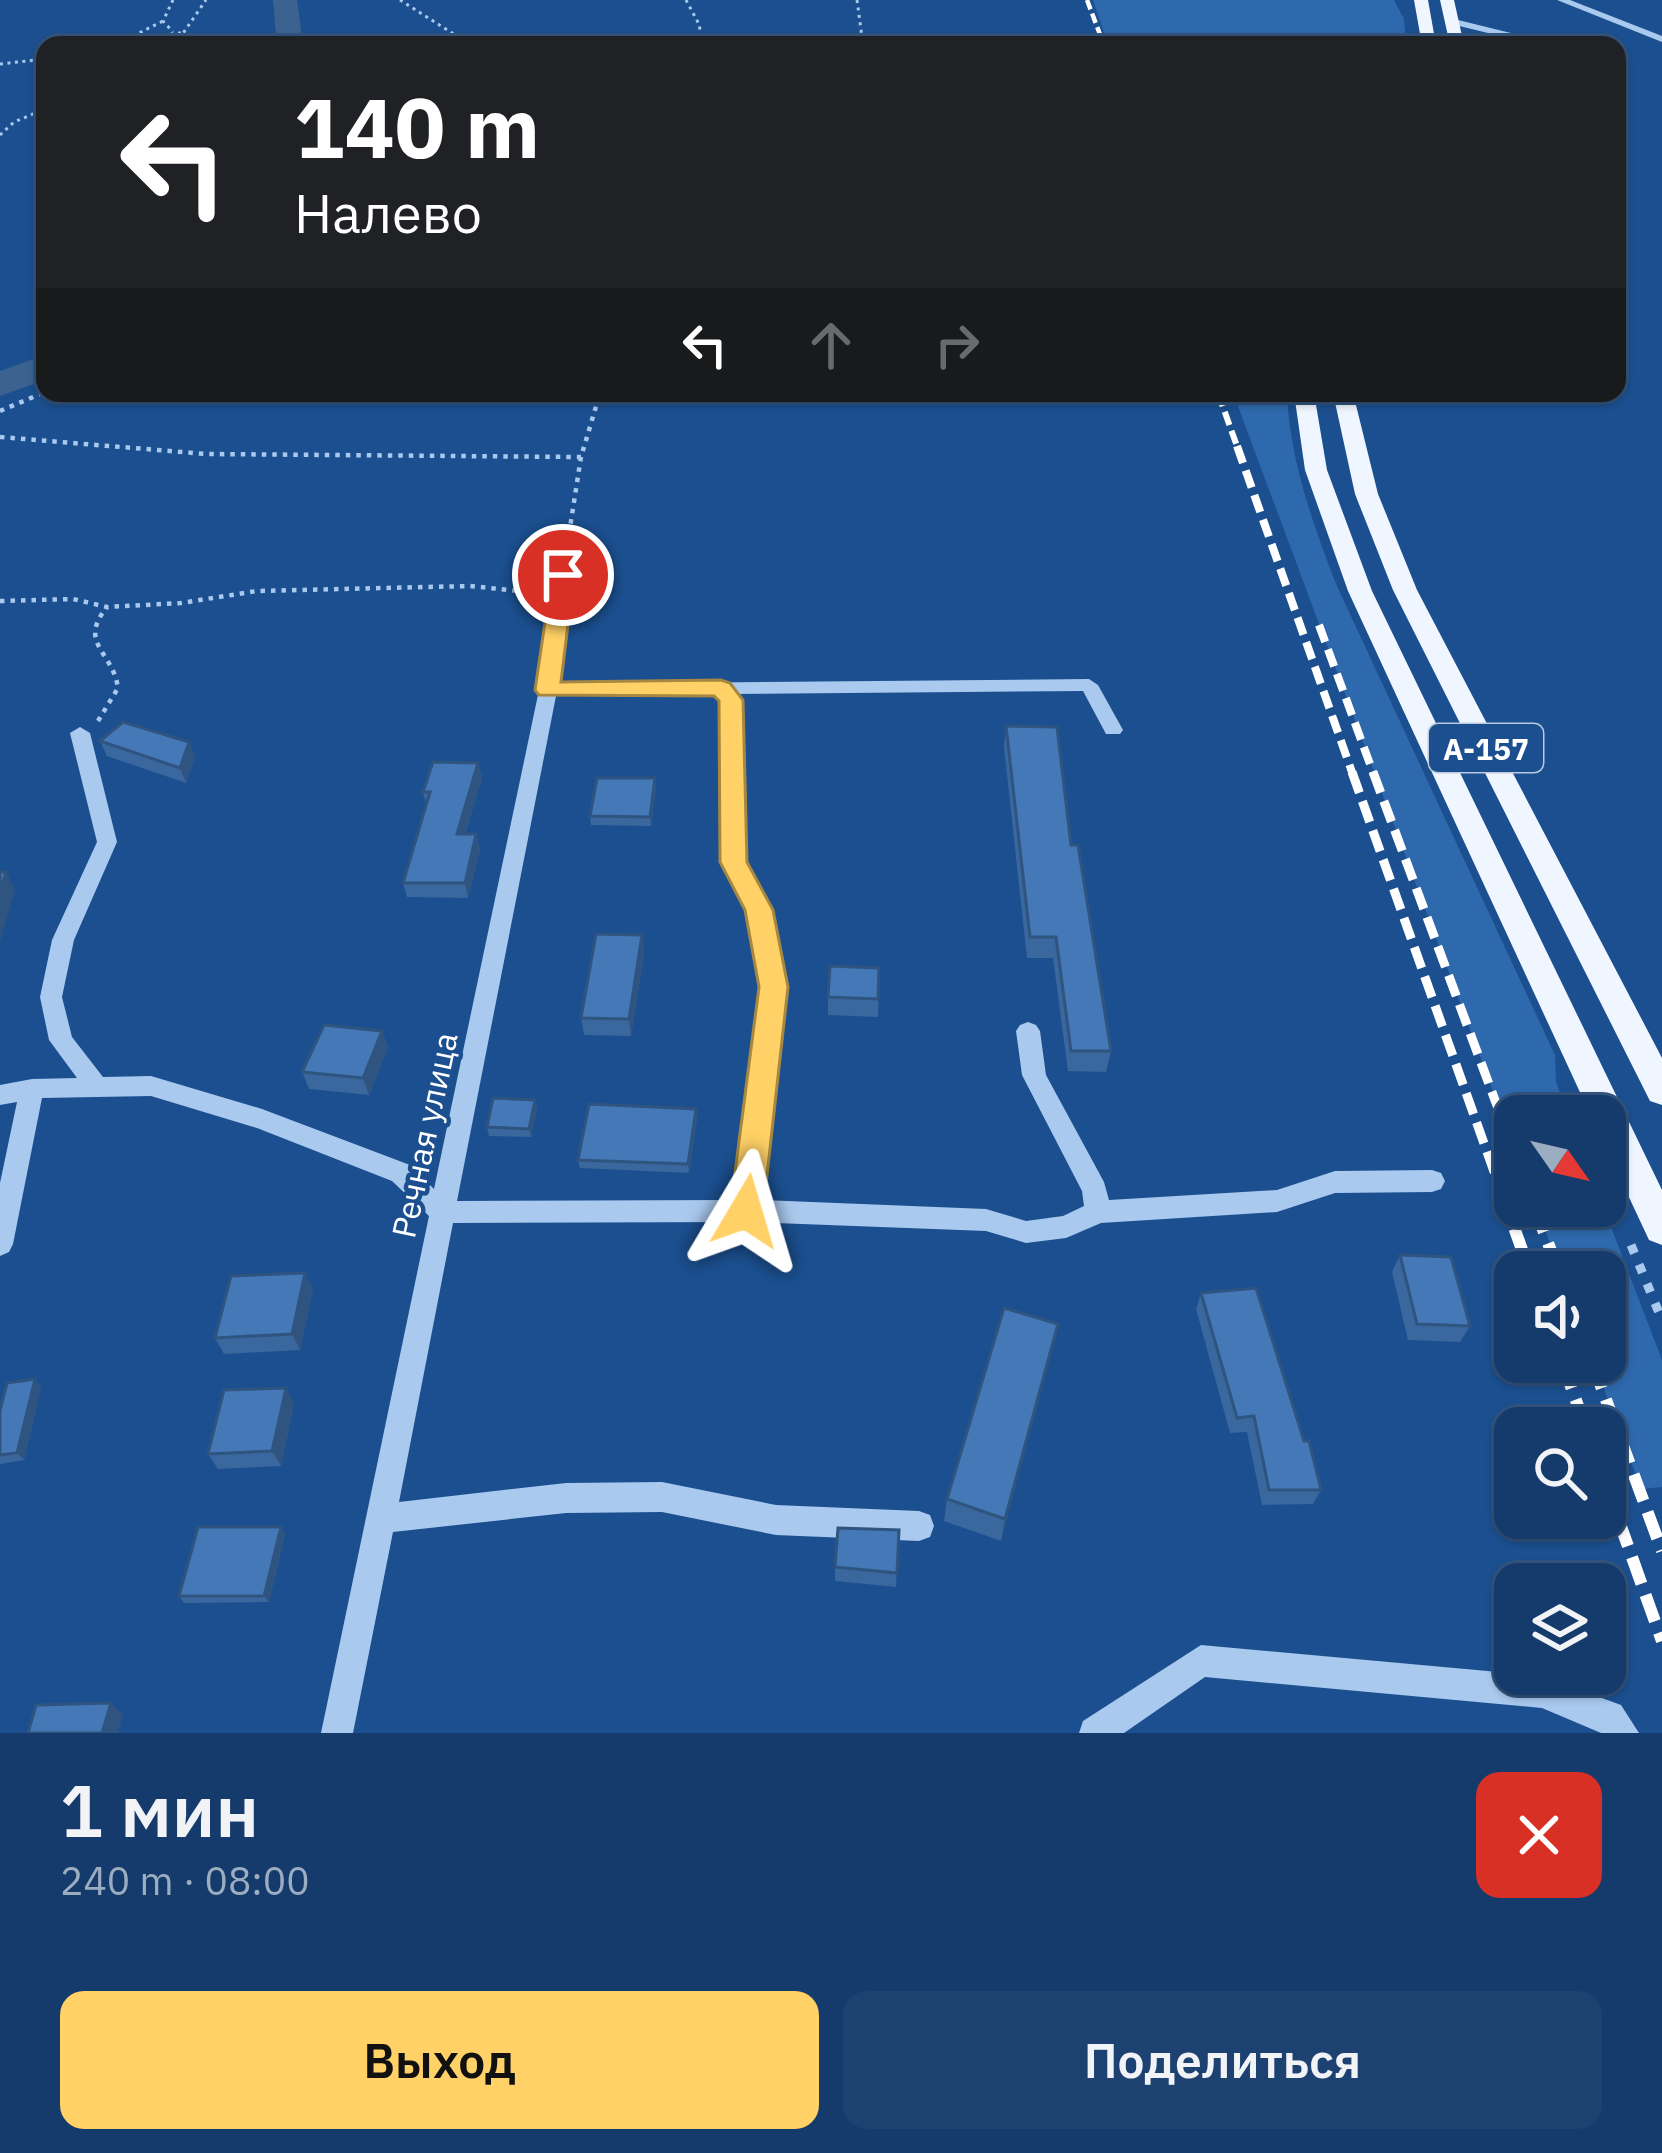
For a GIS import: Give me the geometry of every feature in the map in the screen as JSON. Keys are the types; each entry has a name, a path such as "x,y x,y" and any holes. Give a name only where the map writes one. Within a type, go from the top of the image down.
{"main road":[{"path":"1421,0 1427,36"},
{"path":"1447,0 1456,36"},
{"name":"А-157","path":"1305,402 1307,436 1327,512 1360,591 1662,1229"},
{"name":"А-157","path":"1344,402 1349,439 1371,512 1405,590 1662,1091"}],"street":[{"path":"1562,0 1662,39"},
{"path":"1454,22 1512,36"},
{"name":"Речная улица","path":"337,1733 548,690 567,549"},
{"path":"548,690 1088,685 1113,730"},
{"path":"721,688 731,700 734,862 759,910 774,987 746,1211"},
{"path":"80,733 107,842 63,940 51,997 61,1040 97,1087"},
{"path":"1028,1031 1034,1075 1095,1190 1098,1212"},
{"path":"0,1095 32,1089 151,1086 262,1119 400,1173 442,1212 746,1211 986,1220 1026,1232 1066,1227 1098,1212 1276,1201 1335,1181 1432,1181"},
{"path":"0,1244 32,1089"},
{"path":"378,1520 566,1498 662,1497 776,1520 919,1526"},
{"path":"1095,1733 1201,1660 1542,1692 1609,1717 1623,1733"}],"path":[{"path":"131,36 163,21 173,0"},
{"path":"182,36 206,0"},
{"path":"400,0 457,36"},
{"path":"686,0 700,26 698,36"},
{"path":"857,0 861,36"},
{"path":"163,21 173,32"},
{"path":"151,36 185,32"},
{"path":"0,64 36,60"},
{"path":"0,135 14,122 36,113"},
{"path":"0,411 36,396"},
{"path":"567,549 581,457 599,402"},
{"path":"0,437 206,454 581,457"},
{"path":"0,601 73,599 107,607 182,603 257,591 470,586 534,591 560,600"},
{"path":"80,733 115,704 119,688 117,671 93,637 95,622 107,607"},
{"path":"1629,1240 1662,1320"}],"shaded area":[{"path":"1093,0 1394,0 1404,19 1405,36 1105,36"},
{"path":"1236,402 1288,402 1297,467 1336,584 1555,1055 1561,1095 1495,1095"},
{"path":"1544,1227 1611,1227 1620,1251 1553,1251"},
{"path":"1626,1266 1662,1360 1662,1487 1641,1489 1626,1448 1626,1407 1611,1407 1602,1383 1626,1383"}],"building":[{"path":"123,722 189,742 180,768 100,741"},
{"path":"1006,726 1057,727 1071,845 1078,845 1111,1051 1071,1051 1056,937 1030,937"},
{"path":"433,762 478,763 457,834 476,834 465,883 403,883 430,792 423,792"},
{"path":"597,778 655,778 650,817 590,816"},
{"path":"596,934 642,935 629,1019 581,1018"},
{"path":"830,966 879,968 878,999 828,997"},
{"path":"324,1025 382,1031 363,1078 302,1072"},
{"path":"493,1098 535,1100 529,1129 487,1127"},
{"path":"589,1104 696,1109 688,1164 578,1160"},
{"path":"1400,1255 1451,1257 1470,1326 1417,1324"},
{"path":"305,1273 292,1334 215,1338 231,1276"},
{"path":"1256,1288 1321,1490 1269,1490 1254,1416 1237,1418 1201,1293"},
{"path":"1004,1308 1058,1324 1005,1519 947,1499"},
{"path":"35,1379 17,1453 0,1455 0,1411 7,1383"},
{"path":"286,1388 272,1451 208,1454 224,1390"},
{"path":"198,1527 281,1527 264,1596 179,1596"},
{"path":"838,1528 899,1530 897,1573 835,1567"},
{"path":"111,1703 102,1733 28,1733 36,1705"}],"waterway":[{"path":"285,0 289,36"},
{"path":"0,384 36,370"}],"railway":[{"path":"1087,0 1101,36"},
{"path":"1221,402 1238,449"},
{"path":"1237,446 1353,775"},
{"path":"1319,625 1374,775"},
{"path":"1352,772 1494,1171"},
{"path":"1373,772 1494,1098"},
{"path":"1514,1227 1522,1251"},
{"path":"1542,1227 1551,1251"},
{"path":"1570,1383 1578,1407"},
{"path":"1600,1383 1662,1551"},
{"path":"1625,1539 1662,1641"}],"route":[{"path":"563,575 548,690 721,688 731,700 734,862 759,910 774,987 746,1211"}]}
